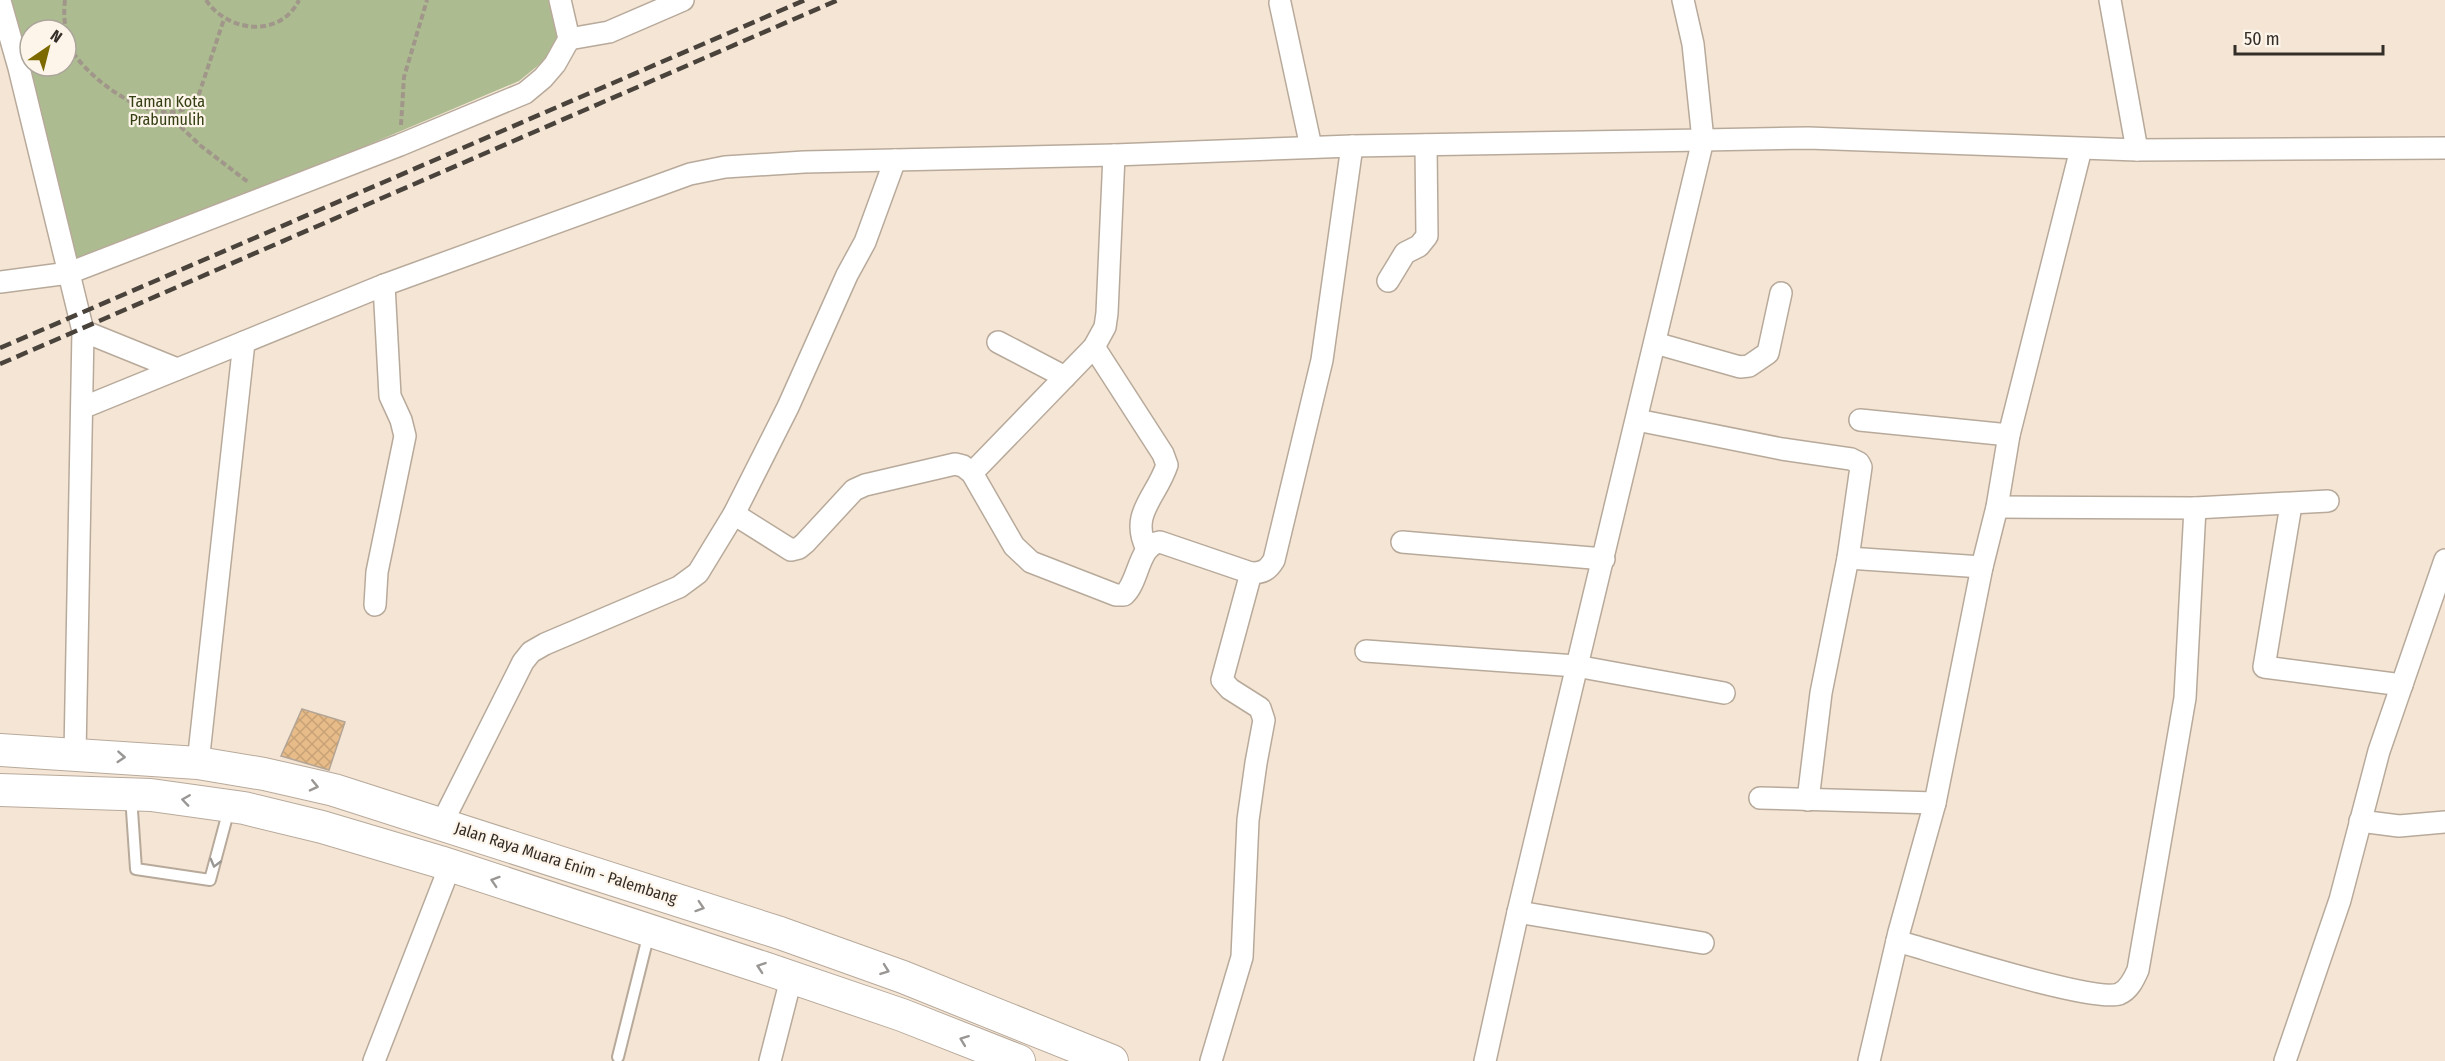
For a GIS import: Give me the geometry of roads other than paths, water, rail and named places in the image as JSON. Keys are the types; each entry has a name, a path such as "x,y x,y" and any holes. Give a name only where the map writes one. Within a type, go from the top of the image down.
{"main road":[{"name":"Jalan Raya Muara Enim - Palembang","path":"0,750 198,763 264,774 334,790 780,933 903,976 1112,1061"},
{"path":"0,790 131,794 230,806 322,827 650,930 902,1016 1019,1061"},
{"path":"526,891 534,853"},
{"path":"572,906 582,869"}],"street":[{"path":"0,282 69,273 400,145 525,93 549,71 569,39 560,0"},
{"path":"569,39 609,32 683,0"},
{"path":"1485,1061 1576,666 1604,559 1703,140 1693,44 1683,0"},
{"path":"2110,0 2137,150"},
{"path":"0,1 10,69 69,273 83,331 75,754"},
{"path":"1280,3 1311,147"},
{"path":"82,408 384,285 690,174 725,166 1311,147 1808,138 2137,150 2445,148"},
{"path":"1388,281 1405,253 1419,246 1427,236 1426,145"},
{"path":"734,514 791,550 805,543 854,490 865,485 955,464 963,466 972,473 1014,546 1031,561 1116,596 1124,596 1130,590 1147,549 1152,543 1160,542 1251,573 1260,573 1269,569 1274,560 1322,360 1352,146"},
{"path":"1869,1061 1897,941 1935,803 1982,567 1997,507 2009,435 2081,149"},
{"path":"972,473 1094,347 1105,327 1114,155"},
{"path":"442,823 523,662 531,652 688,582 698,573 734,514 788,407 847,275 865,242 895,160"},
{"path":"375,604 377,572 405,436 401,420 390,396 384,285"},
{"path":"1655,343 1740,367 1749,366 1768,354 1781,293"},
{"path":"83,331 177,369"},
{"path":"198,763 244,342"},
{"path":"998,342 1065,377"},
{"path":"1094,347 1163,454 1167,465 1140,518 1140,536 1147,549"},
{"path":"1637,420 1782,449 1857,460 1861,467 1848,558 1821,693 1808,800"},
{"path":"1860,420 2009,435"},
{"path":"1997,507 2195,508 2291,505 2328,501"},
{"path":"2291,505 2264,667 2402,685"},
{"path":"1897,941 2104,996 2120,994 2131,984 2138,970 2183,716 2195,508"},
{"path":"1402,542 1604,559"},
{"path":"1848,558 1982,567"},
{"path":"2285,1061 2340,900 2379,751 2445,560"},
{"path":"1211,1061 1242,957 1248,820 1264,720 1260,708 1230,689 1222,680 1251,573"},
{"path":"1366,651 1576,666 1724,693"},
{"path":"1760,798 1935,803"},
{"path":"2360,821 2399,826 2445,822"},
{"path":"374,1061 450,866"},
{"path":"1518,912 1703,943"},
{"path":"770,1061 791,979"}],"lane":[{"path":"131,794 136,869 210,880 230,806"},
{"path":"618,1057 650,930"}],"railway":[{"path":"0,348 805,0"},
{"path":"0,364 838,0"}],"park label":[{"name":"Taman Kota Prabumulih","path":"167,110"}]}
